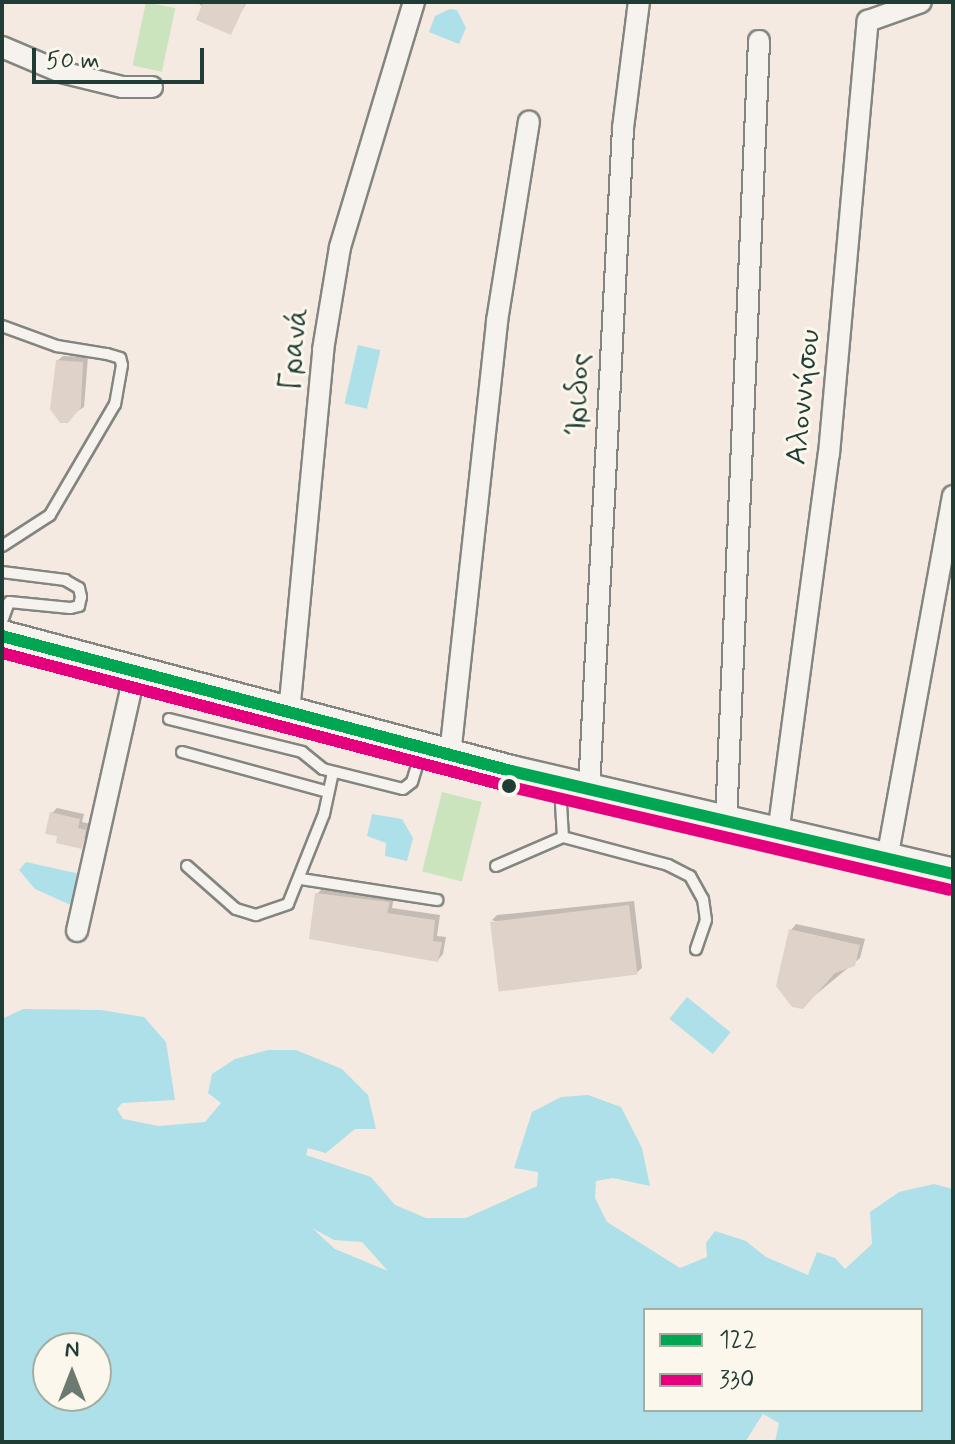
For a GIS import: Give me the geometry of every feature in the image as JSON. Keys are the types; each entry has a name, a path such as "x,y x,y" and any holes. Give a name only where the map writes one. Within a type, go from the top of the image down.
{"main road":[{"path":"2,636 574,787 953,874"}],"street":[{"name":"Γρανά","path":"289,713 323,350 340,247 414,2"},
{"name":"Ίριδος","path":"574,787 623,128 639,2"},
{"name":"Αλοννήσου","path":"778,834 829,454 868,21 921,2"},
{"name":"Αλοννήσου","path":"726,822 759,41"},
{"path":"2,47 61,72 122,87 152,87"},
{"path":"436,752 497,321 529,122"},
{"path":"887,859 953,496"},
{"path":"77,931 135,672"}],"lane":[{"path":"2,326 57,346 120,358 122,365 115,404 50,515 2,546"},
{"path":"2,572 65,580 79,588 81,597 79,606 70,608 9,602 2,621"},
{"path":"169,719 302,752 333,772 403,789 436,752"},
{"path":"182,752 328,792"},
{"path":"187,866 217,896 256,915 288,904 301,879 333,772"},
{"path":"563,837 574,787"},
{"path":"496,866 563,837 690,876 706,909 696,949"},
{"path":"301,879 437,900"}],"green space":[{"path":"146,2 175,8 162,72 132,66"},
{"path":"442,792 482,802 462,881 422,872"}],"water":[{"path":"450,9 457,10 466,28 459,44 429,32 435,16"},
{"path":"358,345 380,350 367,409 345,403"},
{"path":"372,814 402,819 413,838 407,861 385,856 386,843 367,836"},
{"path":"26,862 80,874 73,906 35,889 19,870"},
{"path":"687,997 731,1032 713,1054 669,1019"},
{"path":"23,1009 101,1010 144,1017 166,1042 175,1100 122,1103 117,1109 123,1119 159,1126 205,1122 221,1103 208,1093 212,1074 235,1059 268,1050 296,1050 342,1069 368,1095 376,1129 355,1129 326,1153 308,1148 306,1155 371,1177 395,1205 426,1218 466,1218 537,1186 538,1172 514,1168 532,1112 561,1097 588,1095 621,1107 642,1148 650,1186 613,1178 596,1181 595,1198 607,1222 680,1268 707,1257 706,1243 715,1231 746,1241 766,1257 808,1275 817,1252 835,1258 845,1269 872,1244 870,1212 899,1192 934,1184 953,1189 953,1442 775,1442 779,1423 763,1414 745,1442 2,1442 2,1019","holes":["312,1228 334,1240 362,1242 388,1271 335,1249"]}],"building":[{"path":"203,2 246,2 231,35 196,20"},
{"path":"56,360 83,362 81,407 68,423 60,423 50,409"},
{"path":"50,812 80,819 78,828 86,830 82,849 56,843 57,836 45,834"},
{"path":"315,893 390,902 387,913 435,920 433,941 442,942 438,962 309,939"},
{"path":"629,905 638,974 499,992 490,922"},
{"path":"789,929 860,945 855,966 835,973 803,1009 792,1007 776,986"}],"transit line":[{"name":"122","path":"2,636 511,771 953,874"},
{"name":"330","path":"2,653 507,786 949,890"}]}
